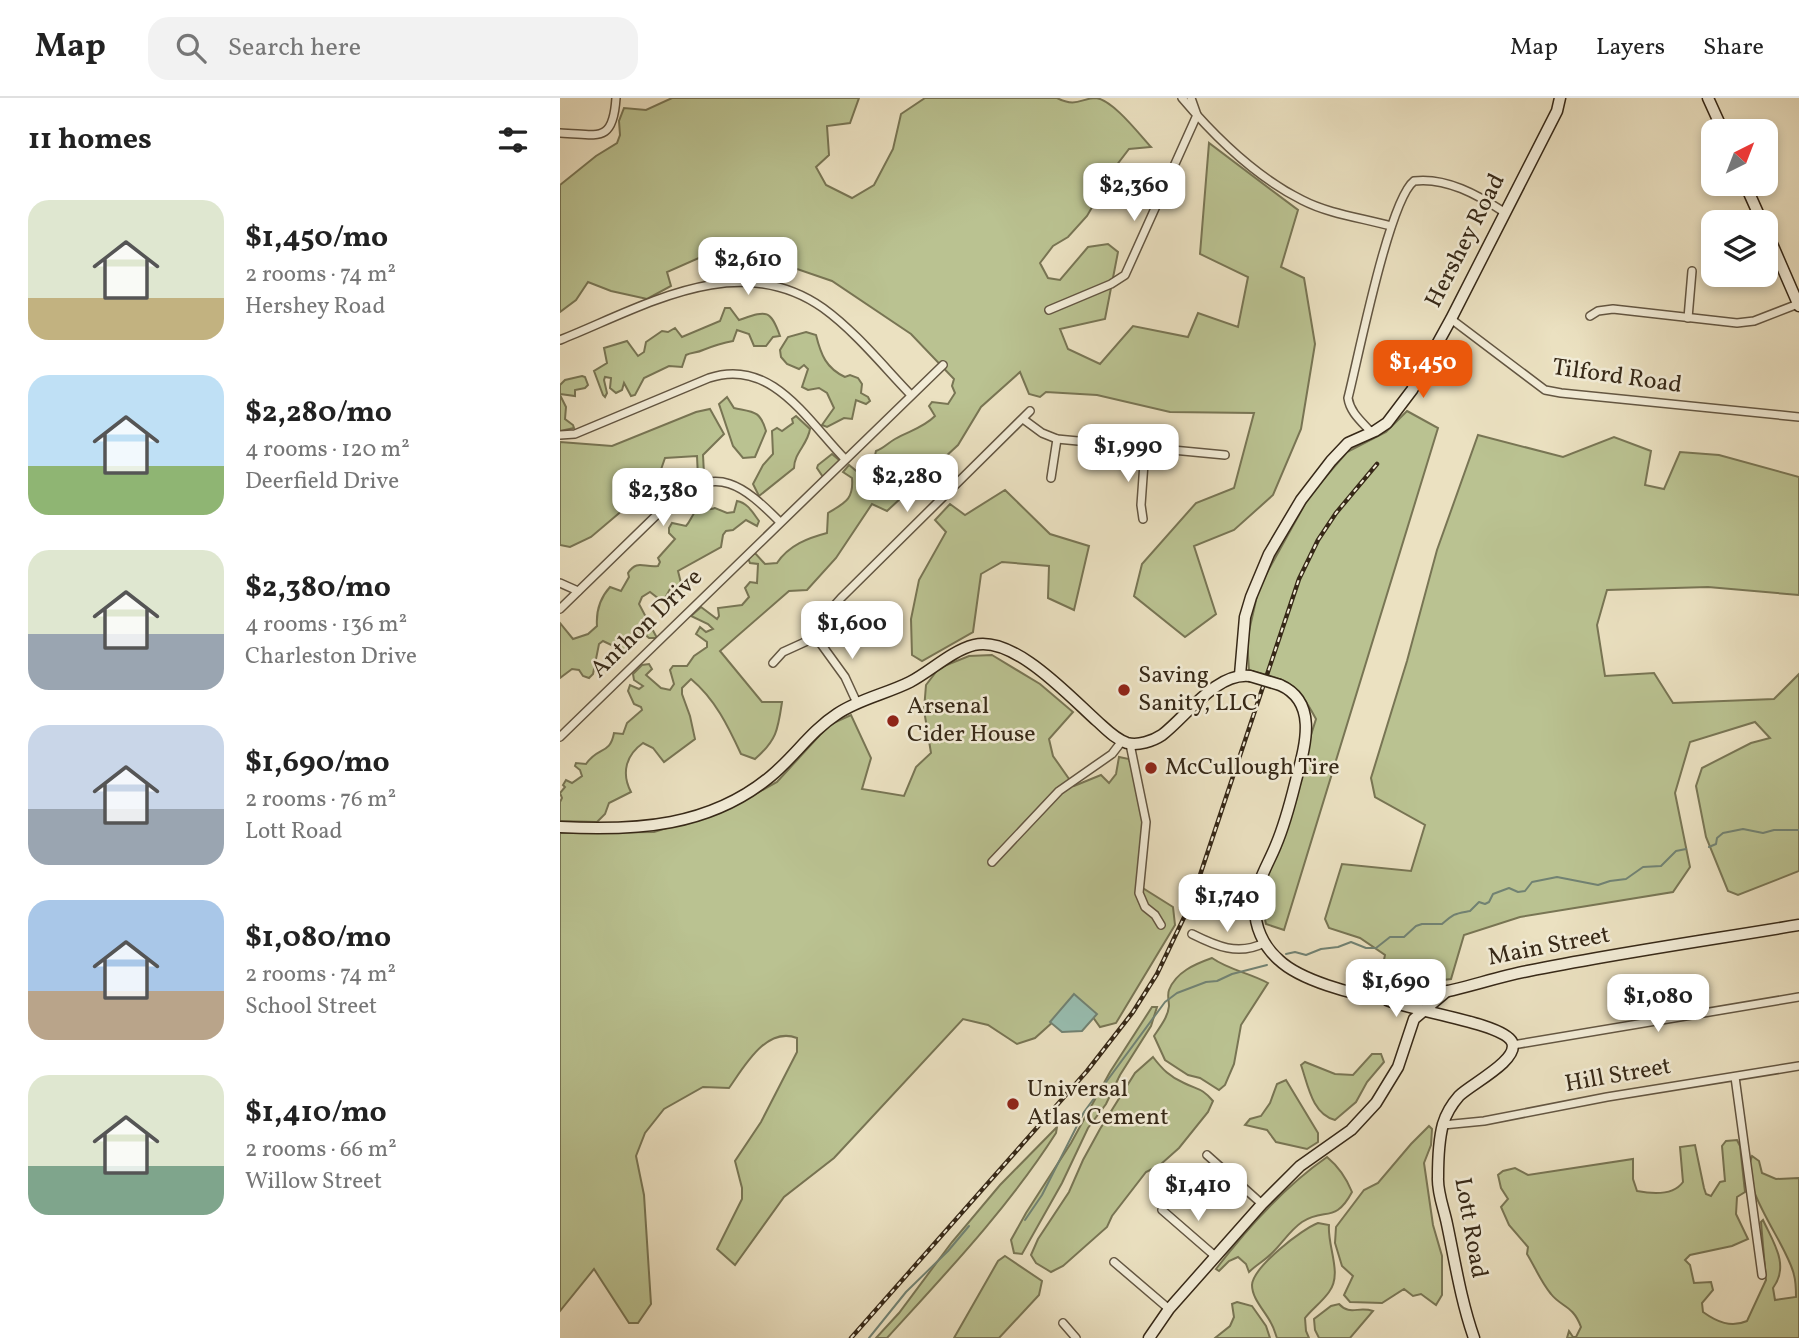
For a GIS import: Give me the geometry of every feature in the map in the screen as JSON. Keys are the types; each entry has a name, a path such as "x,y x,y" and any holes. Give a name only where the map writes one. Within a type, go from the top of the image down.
{"street":[{"path":"560,133 597,136 606,132 612,126 616,98"},
{"path":"1182,98 1217,137 1270,181 1301,200 1391,226"},
{"path":"1049,310 1111,284 1125,275 1197,115 1191,98"},
{"name":"Hershey Road","path":"1245,676 1245,617 1269,554 1301,500 1331,461 1348,443 1382,427 1400,407 1451,319 1557,111 1560,98"},
{"path":"1708,98 1718,119"},
{"path":"1371,432 1355,415 1349,406 1348,398 1391,226 1404,191 1414,181 1445,183 1504,212"},
{"path":"1590,316 1598,311 1613,309 1737,323 1754,321 1798,305 1778,258"},
{"path":"1688,318 1692,271"},
{"path":"560,340 688,289 718,282 754,283 787,290 823,308 911,395"},
{"name":"Tilford Road","path":"1451,319 1545,390 1799,417"},
{"name":"Anthon Drive","path":"560,737 943,365"},
{"path":"560,435 575,434 709,378 725,373 741,373 756,376 776,388 845,459"},
{"path":"774,663 783,652 816,637 824,617 841,598 1030,411"},
{"path":"1023,419 1042,433 1057,439 1225,455"},
{"path":"1051,478 1057,439"},
{"path":"1143,519 1140,505 1146,449"},
{"path":"560,609 671,501 684,490 698,484 720,482 737,486 751,494 779,522"},
{"path":"560,583 578,591"},
{"path":"816,637 845,677 857,703"},
{"path":"560,827 632,828 671,824 712,811 763,783 823,724 857,703 899,687 974,645 997,645 1011,651 1044,674 1107,730 1126,742 1146,822 1139,893 1145,907 1155,915 1161,925"},
{"path":"992,862 1059,792 1126,742 1157,738 1222,682 1245,676 1280,685 1291,691 1302,706 1307,734 1277,844 1257,890 1256,922 1264,943 1231,950 1192,934"},
{"name":"Main Street","path":"1264,943 1293,972 1382,998 1409,997 1528,971 1799,925"},
{"path":"1149,1338 1169,1308 1262,1205 1300,1166 1351,1129 1376,1103 1398,1067 1414,1019 1447,990"},
{"path":"1382,998 1496,1030 1513,1045 1799,996"},
{"name":"Lott Road","path":"1474,1338 1465,1310 1437,1179 1443,1125 1452,1104 1459,1096 1504,1063 1513,1052 1513,1045"},
{"name":"Hill Street","path":"1443,1125 1484,1121 1606,1097 1799,1066"},
{"path":"1735,1077 1762,1275"},
{"path":"1207,1156 1262,1205"},
{"path":"1162,1210 1215,1256"},
{"path":"1114,1262 1169,1308"},
{"path":"1063,1323 1076,1338"}],"green space":[{"path":"672,98 859,98 850,123 827,126 829,155 816,167 826,185 852,198 874,185 893,149 901,114 925,98 1057,98 1074,102 1091,98 1103,100 1125,118 1151,147 1129,149 1087,216 1068,237 1053,246 1040,263 1048,278 1060,280 1088,247 1108,244 1118,252 1105,319 1060,329 1068,349 1100,364 1133,326 1188,337 1198,313 1238,327 1248,277 1200,254 1209,143 1298,210 1281,267 1304,278 1315,344 1301,429 1273,495 1234,530 1194,546 1216,614 1185,637 1134,596 1142,564 1196,503 1234,488 1254,413 1170,412 1097,395 1046,392 1040,397 1029,394 1020,372 981,407 958,445 887,511 872,504 836,558 807,590 789,591 720,651 762,702 782,702 775,734 755,759 741,754 714,704 691,679 682,688 682,694 695,739 664,762 653,748 643,743 633,753 627,765 626,778 631,792 609,803 605,814 597,822 560,821 560,793 565,787 563,785 566,780 572,783 582,776 575,766 576,763 586,764 590,758 607,748 614,733 623,734 627,723 642,710 634,704 628,691 630,685 639,689 643,686 634,680 633,674 642,665 649,664 652,669 646,675 661,688 670,690 674,684 670,670 673,666 687,666 694,656 707,647 707,642 696,634 700,627 706,632 713,629 691,616 701,607 717,619 718,608 742,605 749,597 745,588 750,582 757,583 758,564 750,563 748,558 755,553 765,564 777,563 787,551 799,543 827,533 828,513 850,496 852,478 843,472 849,465 860,474 866,475 868,466 873,464 876,451 930,420 935,416 929,406 932,402 948,404 955,393 952,386 954,379 911,334 832,281 756,255 701,257 667,272 671,286 647,299 611,291 588,282 576,300 560,312 560,185 617,143 620,135 619,121 624,108 646,110"},
{"path":"725,308 730,308 739,320 761,314 770,316 780,336 773,337 766,346 754,346 749,334 737,330 733,341 688,354 682,367 669,366 644,378 635,395 631,396 624,383 622,390 616,393 610,388 611,378 605,377 607,393 605,397 603,395 594,371 607,363 604,348 627,341 638,356 644,352 646,342 662,331 668,332 675,328 682,337 720,321"},
{"path":"806,332 816,335 822,355 833,369 845,377 850,375 858,378 862,384 861,393 870,401 866,404 856,400 852,419 844,418 827,427 822,425 834,408 827,393 819,388 808,390 802,387 808,369 804,365 799,369 787,364 781,357 780,350 788,337"},
{"path":"582,376 588,385 585,388 575,390 575,396 560,394 560,385 565,380"},
{"path":"560,395 566,407 565,419 574,428 560,431"},
{"path":"727,397 734,408 755,413 764,424 766,431 755,457 743,458 733,446 719,404"},
{"path":"710,409 724,434 703,455 704,474 698,478 697,456 665,458 657,481 591,537 570,547 560,545 560,442 612,446 696,412"},
{"path":"1407,411 1438,428 1284,930 1266,924 1260,896 1316,719 1297,690 1274,677 1249,670 1247,640 1259,587 1310,495 1347,452 1386,432"},
{"path":"796,416 810,429 794,468 759,496 753,484 763,465 773,454 772,431 777,428 782,431 793,423 792,419"},
{"path":"1478,435 1563,457 1614,437 1651,451 1645,485 1664,489 1680,452 1719,455 1799,477 1799,595 1708,587 1607,590 1597,625 1605,676 1654,673 1673,703 1774,699 1799,674 1799,871 1738,895 1728,891 1706,837 1696,786 1702,768 1751,743 1770,738 1755,722 1690,742 1675,793 1690,867 1673,892 1520,917 1464,935 1451,979 1378,988 1385,955 1360,938 1329,928 1325,919 1342,864 1411,871 1425,825 1375,797 1371,778 1437,550"},
{"path":"832,454 839,460 838,464 823,477 818,465"},
{"path":"1005,490 1050,534 1089,546 1074,610 1048,598 1049,566 1002,562 981,574 973,632 922,661 912,655 911,619 919,580 946,532 935,520 950,504 965,515"},
{"path":"737,501 752,512 759,521 757,526 746,520 733,530 726,531 721,547 678,571 681,583 678,589 670,589 663,602 650,592 642,597 639,604 657,638 649,638 642,632 626,652 603,641 599,644 593,674 589,678 583,676 579,670 572,669 560,678 560,623 573,639 588,634 597,626 599,605 610,587 621,591 629,577 628,573 635,566 658,566 658,558 675,539 669,533 672,523 686,526 699,510 715,508 727,513 734,512"},
{"path":"992,655 1040,684 1073,712 1049,739 1053,756 1074,786 1101,775 1109,783 1116,774 1119,757 1129,759 1149,828 1138,885 1173,907 1175,925 1116,1023 1100,1027 1087,1009 1074,1003 1035,1038 1017,1044 988,1025 963,1019 834,1158 784,1197 735,1265 717,1249 742,1199 735,1161 761,1122 797,1052 797,1038 775,1038 757,1051 729,1088 703,1087 664,1109 645,1133 636,1156 644,1195 651,1304 638,1323 629,1323 594,1269 560,1311 560,833 654,832 728,809 777,782 829,725 851,715 871,758 862,789 904,796 916,767 931,753 924,710 926,685 939,668 969,656"},
{"path":"1212,958 1268,983 1241,1025 1234,1064 1225,1085 1219,1090 1165,1060 1154,1036 1167,1014 1168,992 1176,978"},
{"path":"1152,1007 1157,1007 1151,1026 1120,1075 1106,1104 1088,1128 1062,1183 1022,1254 1014,1253 1011,1240 1026,1213"},
{"path":"1372,1054 1381,1054 1384,1062 1367,1082 1356,1102 1335,1120 1327,1117 1312,1098 1301,1065 1305,1062 1335,1074 1353,1075"},
{"path":"1153,1057 1170,1075 1203,1091 1213,1101 1208,1112 1179,1148 1160,1165 1146,1172 1112,1216 1107,1227 1063,1266 1051,1272 1036,1263 1031,1255 1038,1239 1069,1192 1100,1129 1135,1073"},
{"path":"1286,1080 1318,1133 1318,1142 1307,1149 1276,1142 1267,1130 1245,1125 1250,1119 1261,1116 1270,1103 1277,1084"},
{"path":"1429,1126 1432,1129 1431,1145 1424,1163 1433,1225 1442,1256 1442,1295 1436,1305 1421,1294 1413,1296 1404,1289 1382,1303 1350,1302 1344,1295 1353,1276 1342,1266 1335,1243 1336,1227 1364,1190 1378,1183"},
{"path":"1057,1127 1056,1133 1037,1161 976,1239 887,1338 876,1338 899,1313 952,1242 1000,1185"},
{"path":"1737,1140 1745,1192 1737,1197 1736,1214 1748,1239 1732,1246 1690,1255 1685,1260 1690,1265 1694,1283 1711,1282 1713,1290 1702,1303 1703,1312 1724,1323 1747,1321 1766,1280 1763,1220 1780,1262 1778,1279 1773,1288 1775,1300 1796,1297 1790,1263 1751,1183 1749,1168 1752,1156 1759,1161 1762,1173 1776,1179 1799,1178 1799,1338 1567,1338 1569,1331 1576,1337 1581,1327 1571,1310 1547,1289 1527,1254 1528,1247 1509,1225 1501,1207 1508,1199 1501,1188 1498,1175 1515,1168 1528,1175 1633,1159 1633,1179 1637,1191 1662,1193 1674,1190 1683,1182 1680,1147 1695,1145 1704,1188 1706,1194 1711,1196 1720,1182 1725,1181 1722,1146 1726,1141"},
{"path":"1327,1157 1342,1173 1352,1192 1346,1202 1335,1212 1302,1222 1249,1272 1246,1264 1238,1257 1229,1261 1219,1271 1216,1269 1267,1208"},
{"path":"1318,1223 1329,1225 1335,1268 1333,1285 1305,1318 1309,1338 1277,1338 1254,1295 1254,1277 1279,1250"},
{"path":"1005,1256 1042,1281 1039,1295 999,1338 954,1338 998,1261"},
{"path":"1237,1302 1252,1306 1266,1326 1270,1338 1215,1338 1230,1326 1234,1317 1232,1304"},
{"path":"1339,1304 1351,1310 1373,1311 1350,1338 1319,1338 1314,1319 1331,1306"}],"water":[{"path":"1074,994 1097,1014 1082,1031 1062,1032 1050,1022"}],"waterway":[{"path":"1709,847 1716,844 1717,838 1723,833 1743,829 1763,833 1799,830"},
{"path":"1286,954 1295,952 1306,955 1351,942 1366,948 1376,948 1390,937 1404,937 1416,926 1442,924 1455,914 1470,911 1479,902 1489,902 1493,894 1509,888 1518,892 1525,891 1532,882 1557,877 1598,885 1626,879 1643,867 1661,866 1676,851 1686,849"},
{"path":"1025,1220 1042,1195 1084,1112 1165,1002 1177,993 1206,982 1267,965"},
{"path":"869,1338 906,1292 969,1226"}],"railway":[{"path":"851,1338 1087,1071 1133,1012 1157,974 1190,905 1299,579 1318,540 1336,513 1377,464"}],"place":[{"name":"Saving Sanity, LLC","path":"1124,690"},
{"name":"Arsenal Cider House","path":"893,721"},
{"name":"McCullough Tire","path":"1151,768"},
{"name":"Universal Atlas Cement","path":"1013,1104"}]}
